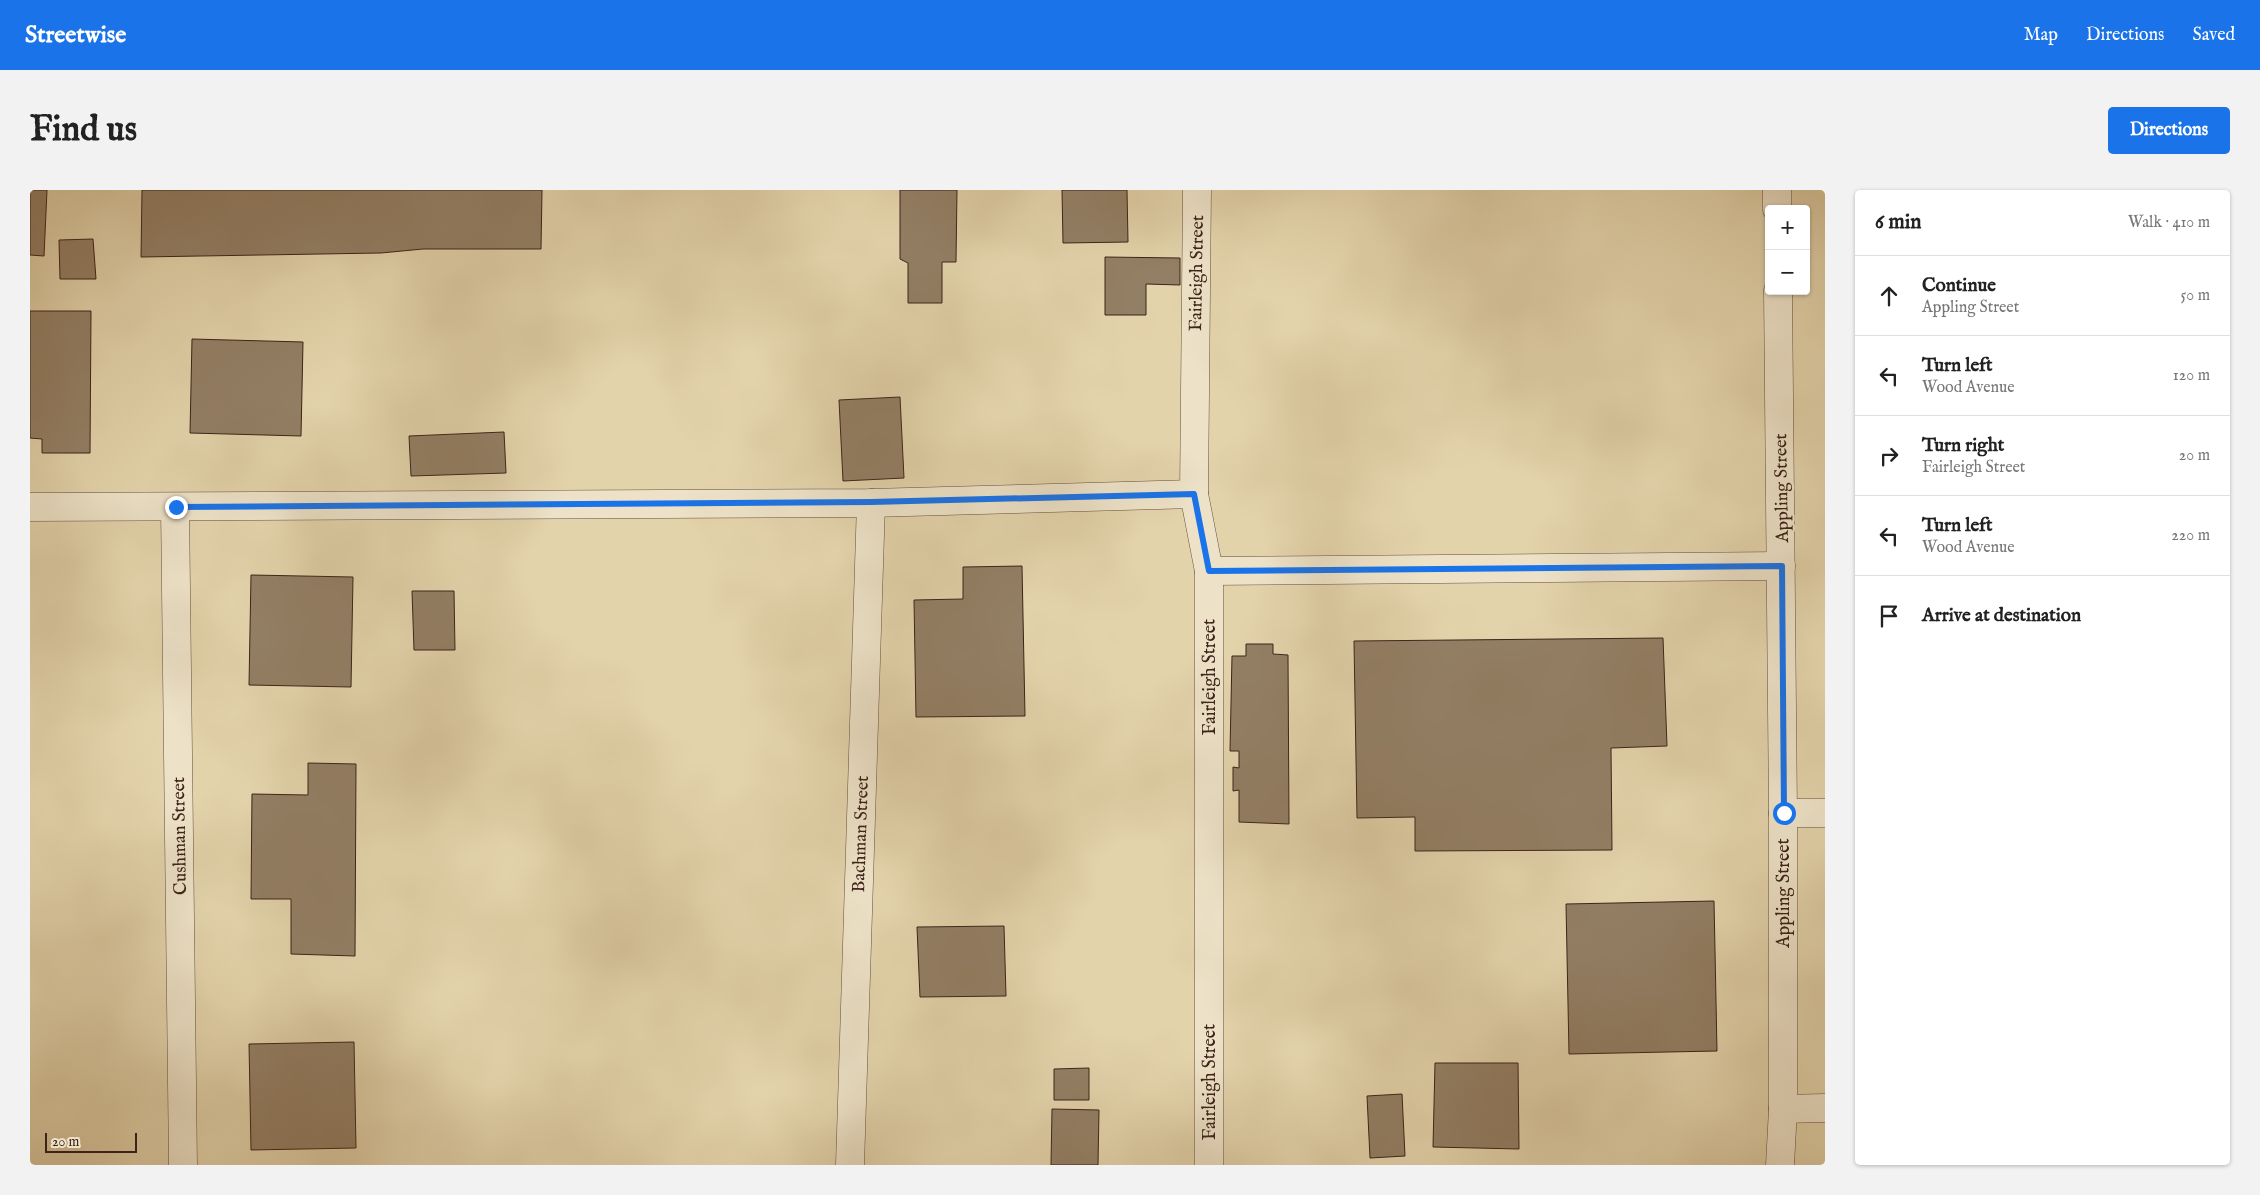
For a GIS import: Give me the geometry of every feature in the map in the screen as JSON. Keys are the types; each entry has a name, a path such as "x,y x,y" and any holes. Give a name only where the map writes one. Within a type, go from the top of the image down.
{"street":[{"name":"Fairleigh Street","path":"1197,190 1194,494 1209,571 1210,1165"},
{"path":"1777,190 1778,205"},
{"name":"Appling Street","path":"1778,295 1784,813 1784,1109 1780,1165"},
{"path":"30,507 871,502 1194,494"},
{"name":"Bachman Street","path":"850,1165 871,502"},
{"name":"Cushman Street","path":"176,507 183,1165"},
{"path":"1209,571 1782,566"},
{"path":"1784,813 1825,813"},
{"path":"1784,1109 1825,1108"}],"building":[{"path":"30,190 47,190 44,256 30,255"},
{"path":"142,190 542,190 541,249 423,249 381,253 141,257"},
{"path":"900,190 957,190 956,262 942,262 942,303 908,303 908,263 900,259"},
{"path":"1062,190 1127,190 1128,242 1063,243"},
{"path":"93,239 96,279 60,279 59,240"},
{"path":"1105,257 1180,258 1180,285 1146,284 1146,315 1105,315"},
{"path":"30,311 91,311 90,453 42,453 42,439 30,438"},
{"path":"192,339 303,342 301,436 190,433"},
{"path":"900,397 904,478 843,481 839,400"},
{"path":"504,432 506,473 411,476 409,436"},
{"path":"1022,566 1025,716 916,717 914,600 963,599 963,567"},
{"path":"251,575 353,577 351,687 249,685"},
{"path":"412,591 454,591 455,650 414,650"},
{"path":"1663,638 1667,746 1611,748 1612,850 1415,851 1415,817 1357,818 1354,641"},
{"path":"1246,644 1273,644 1273,654 1288,655 1289,824 1239,822 1239,790 1233,791 1233,767 1239,768 1239,751 1230,751 1232,656 1246,656"},
{"path":"308,763 356,764 355,956 291,954 291,899 251,899 252,794 308,795"},
{"path":"1714,901 1717,1051 1569,1054 1566,904"},
{"path":"1004,926 1006,996 920,997 917,927"},
{"path":"354,1042 356,1148 251,1150 249,1044"},
{"path":"1435,1063 1518,1063 1519,1149 1433,1147"},
{"path":"1089,1068 1089,1100 1054,1100 1054,1069"},
{"path":"1402,1094 1405,1156 1370,1158 1367,1096"},
{"path":"1052,1109 1099,1110 1098,1165 1051,1165"}],"route":[{"path":"176,507 871,502 1194,494 1209,571 1782,566 1784,813"}]}
